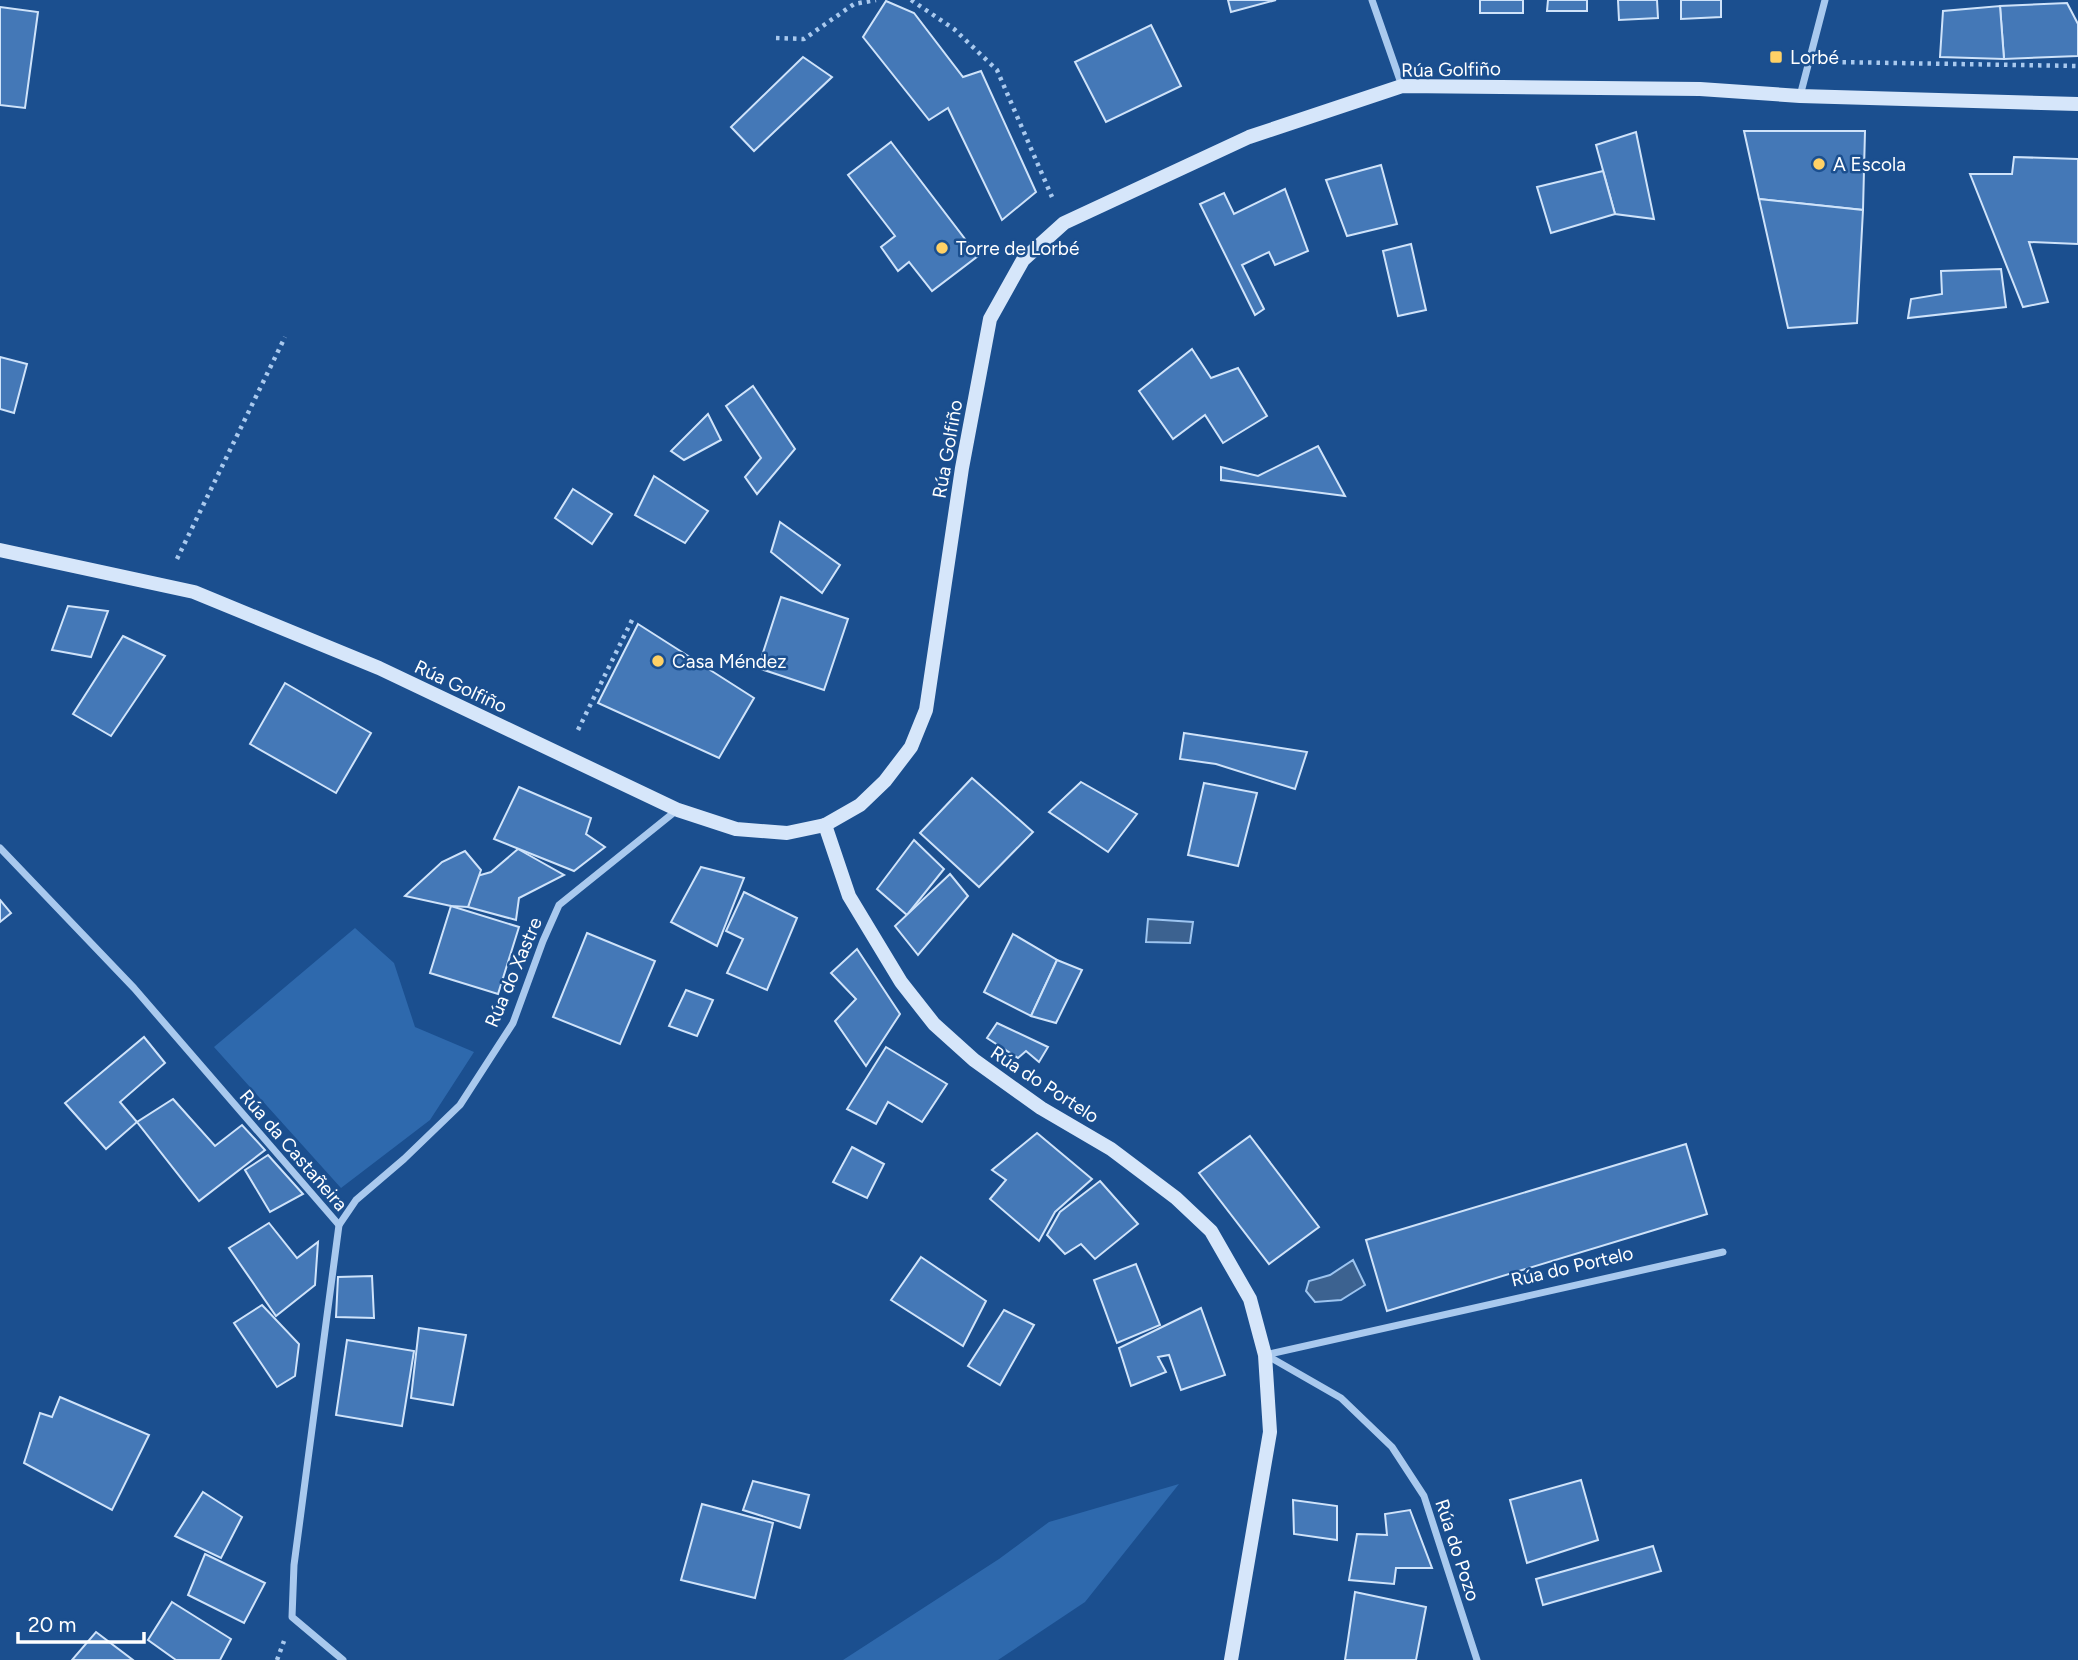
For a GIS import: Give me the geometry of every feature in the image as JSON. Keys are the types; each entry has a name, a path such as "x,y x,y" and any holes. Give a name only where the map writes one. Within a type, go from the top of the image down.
{"main road":[{"name":"Rúa Golfiño","path":"0,550 194,592 379,668 678,810 736,829 787,833 825,825 860,805 885,781 911,747 926,710 962,468 990,319 1023,260 1064,223 1249,137 1402,86 1700,89 1800,96 2078,104"},
{"name":"Rúa do Portelo","path":"825,825 849,897 901,982 934,1024 974,1060 1041,1108 1111,1149 1176,1198 1211,1231 1250,1299 1265,1354 1270,1432 1231,1660"}],"street":[{"path":"1372,0 1402,86"},
{"path":"1800,96 1825,0"},
{"name":"Rúa do Xastre","path":"339,1225 356,1200 404,1159 460,1105 513,1023 542,941 559,905 678,810"},
{"name":"Rúa da Castañeira","path":"0,848 134,988 339,1225 294,1565 292,1617 342,1660"},
{"name":"Rúa do Portelo","path":"1265,1354 1723,1252"},
{"name":"Rúa do Pozo","path":"1265,1354 1341,1398 1392,1447 1424,1496 1477,1660"}],"path":[{"path":"776,38 804,39 854,4 876,0"},
{"path":"911,0 954,29 997,70 1064,223"},
{"path":"1809,61 2078,66"},
{"path":"165,586 285,337"},
{"path":"565,756 634,616"}],"shaded area":[{"path":"1148,919 1193,922 1190,943 1146,942"},
{"path":"355,928 394,963 415,1027 474,1052 430,1120 341,1188 214,1047"},
{"path":"1353,1260 1365,1285 1341,1300 1315,1302 1306,1291 1309,1281 1330,1275"},
{"path":"1179,1484 1085,1602 998,1660 843,1660 999,1559 1049,1522"}],"building":[{"path":"1228,0 1276,0 1231,12"},
{"path":"1480,0 1523,0 1523,13 1480,13"},
{"path":"1548,0 1587,0 1587,11 1547,11"},
{"path":"1618,0 1657,0 1658,18 1619,20"},
{"path":"1681,0 1721,0 1721,17 1681,19"},
{"path":"886,1 914,13 963,77 981,71 1036,192 1002,220 948,108 929,120 863,37"},
{"path":"2067,3 2078,24 2078,56 2004,59 2000,6"},
{"path":"2000,6 2004,59 1940,57 1943,11"},
{"path":"0,7 38,12 25,108 0,105"},
{"path":"1151,25 1181,86 1106,122 1075,62"},
{"path":"803,57 832,77 754,151 731,127"},
{"path":"1744,131 1865,131 1863,210 1759,199"},
{"path":"1636,132 1654,219 1615,214 1596,145"},
{"path":"891,142 978,256 932,291 909,262 898,271 881,247 895,236 848,175"},
{"path":"2014,157 2078,159 2078,244 2029,242 2048,302 2023,307 1970,174 2012,174"},
{"path":"1381,165 1397,224 1347,236 1326,180"},
{"path":"1603,171 1615,214 1551,233 1537,187"},
{"path":"1285,189 1308,251 1275,265 1269,252 1242,265 1264,309 1255,315 1200,204 1224,193 1234,214"},
{"path":"1759,199 1863,210 1857,323 1788,328"},
{"path":"1411,244 1426,310 1398,316 1383,251"},
{"path":"2001,269 2006,307 1908,318 1911,299 1942,294 1941,271"},
{"path":"1192,349 1211,378 1238,368 1267,416 1223,443 1205,415 1173,439 1139,391"},
{"path":"0,357 27,364 14,413 0,409"},
{"path":"753,386 795,449 757,494 745,477 761,458 726,406"},
{"path":"708,414 721,440 684,460 671,451"},
{"path":"1318,446 1345,496 1221,480 1221,467 1258,476"},
{"path":"654,476 708,511 685,543 635,515"},
{"path":"573,489 612,514 592,544 555,518"},
{"path":"780,522 840,565 822,593 771,552"},
{"path":"781,597 848,619 824,690 758,668"},
{"path":"68,606 108,611 91,657 52,650"},
{"name":"Casa Méndez","path":"638,624 754,698 719,758 598,703"},
{"path":"123,636 165,656 111,736 73,714"},
{"path":"285,683 371,733 336,793 250,744"},
{"path":"1184,733 1307,752 1295,789 1216,764 1180,759"},
{"path":"972,778 1033,832 979,887 920,833"},
{"path":"1081,782 1137,814 1108,852 1049,812"},
{"path":"1204,783 1257,793 1238,866 1188,855"},
{"path":"519,787 591,818 586,834 605,847 574,871 494,839"},
{"path":"914,840 944,869 907,915 877,889"},
{"path":"518,849 564,875 519,898 516,920 468,907 477,876 491,872"},
{"path":"465,851 481,870 468,907 405,896 442,862"},
{"path":"701,867 744,878 717,946 671,922"},
{"path":"950,874 968,896 918,955 895,926"},
{"path":"744,892 797,918 767,990 727,973 743,939 726,931"},
{"path":"0,900 11,913 0,922"},
{"path":"451,906 519,927 498,994 430,973"},
{"path":"587,933 655,961 620,1044 553,1017"},
{"path":"1013,934 1057,960 1031,1016 984,992"},
{"path":"857,949 900,1014 866,1066 835,1021 856,999 831,973"},
{"path":"1057,960 1082,970 1056,1023 1031,1016"},
{"path":"686,990 713,1000 697,1036 669,1026"},
{"path":"997,1023 1048,1047 1039,1062 1026,1051 1018,1058 987,1038"},
{"path":"144,1037 165,1063 120,1102 137,1122 106,1149 65,1103"},
{"path":"886,1047 947,1084 922,1122 888,1102 876,1124 847,1109"},
{"path":"173,1099 215,1146 242,1125 265,1150 199,1201 137,1122"},
{"path":"1037,1133 1092,1179 1055,1212 1039,1241 990,1199 1006,1180 992,1170"},
{"path":"1250,1136 1319,1227 1269,1264 1199,1173"},
{"path":"1686,1144 1707,1214 1387,1311 1366,1240"},
{"path":"852,1147 884,1164 867,1198 833,1182"},
{"path":"268,1155 303,1194 270,1212 245,1170"},
{"path":"1100,1181 1138,1224 1095,1259 1081,1244 1065,1254 1047,1235 1060,1212"},
{"path":"269,1223 297,1258 318,1242 315,1285 276,1316 229,1248"},
{"path":"921,1257 986,1301 963,1346 891,1300"},
{"path":"1136,1264 1160,1325 1117,1343 1094,1280"},
{"path":"372,1276 374,1318 336,1317 338,1277"},
{"path":"262,1305 299,1344 295,1376 277,1387 234,1323"},
{"path":"1201,1308 1225,1375 1181,1390 1169,1355 1158,1357 1166,1372 1131,1386 1119,1348"},
{"path":"1004,1310 1034,1325 1000,1385 968,1366"},
{"path":"419,1328 466,1335 453,1405 411,1398"},
{"path":"347,1340 414,1351 402,1426 336,1415"},
{"path":"60,1397 149,1435 112,1510 24,1463 40,1413 52,1417"},
{"path":"1581,1480 1598,1540 1527,1563 1510,1500"},
{"path":"753,1481 809,1495 800,1528 743,1510"},
{"path":"203,1492 242,1517 221,1558 175,1536"},
{"path":"1293,1500 1337,1506 1337,1540 1294,1534"},
{"path":"702,1504 773,1523 755,1598 681,1580"},
{"path":"1410,1510 1432,1568 1396,1568 1394,1584 1349,1580 1357,1534 1387,1535 1385,1514"},
{"path":"1653,1546 1661,1571 1543,1605 1536,1579"},
{"path":"205,1554 265,1583 244,1623 188,1595"},
{"path":"1355,1592 1426,1607 1416,1660 1345,1660"},
{"path":"172,1602 231,1639 220,1660 176,1660 148,1640"},
{"path":"96,1632 133,1660 72,1660"}],"place":[{"name":"Lorbé","path":"1776,57"},
{"name":"A Escola","path":"1819,164"},
{"name":"Torre de Lorbé","path":"942,248"},
{"name":"Casa Méndez","path":"658,661"}]}
